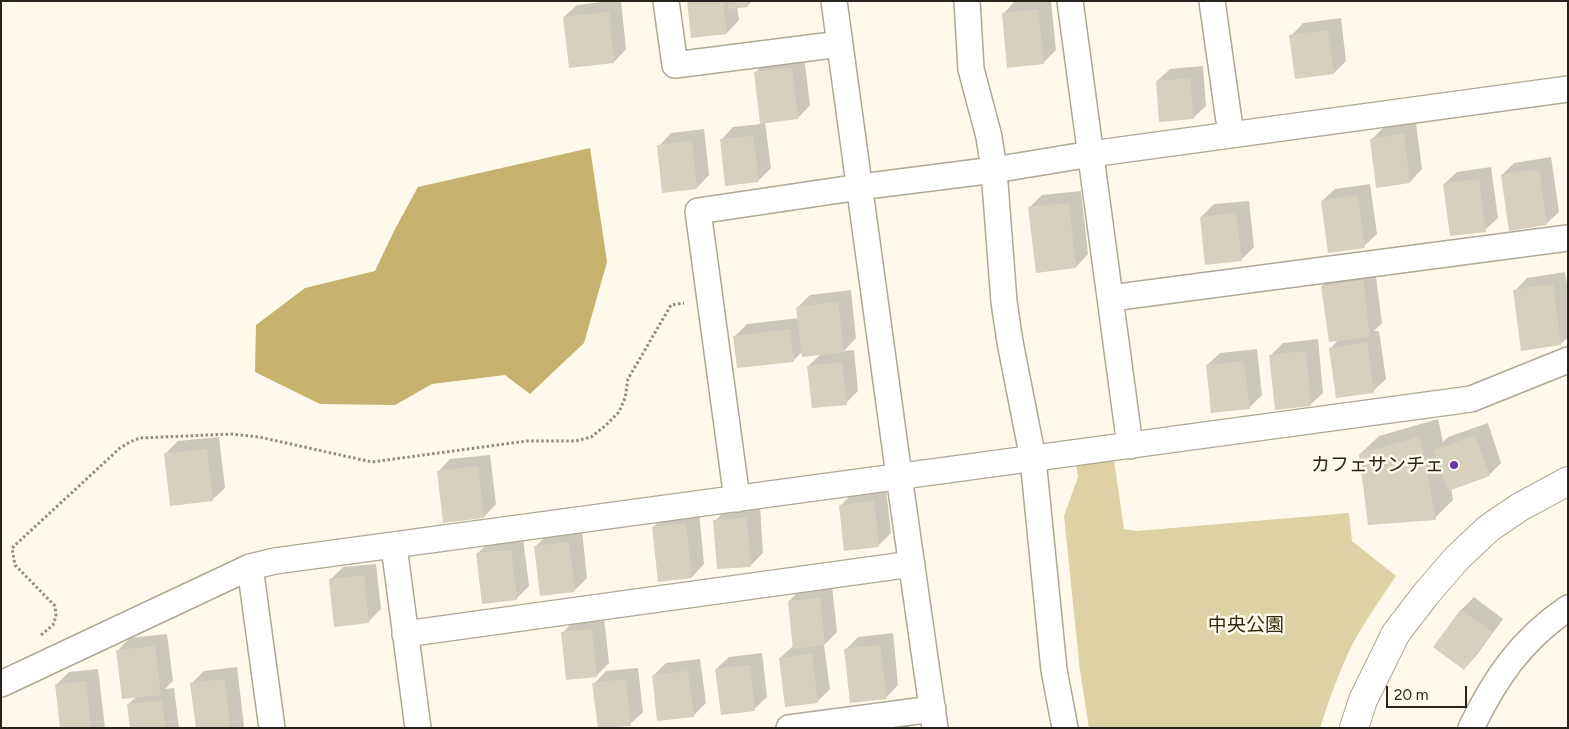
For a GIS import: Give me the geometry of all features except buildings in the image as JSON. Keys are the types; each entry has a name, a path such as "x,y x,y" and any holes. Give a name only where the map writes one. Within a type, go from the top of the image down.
{"street":[{"path":"666,1 675,65 840,44"},
{"path":"789,728 934,718 834,1"},
{"path":"967,1 971,69 989,137 994,170 1005,310 1033,459 1054,670 1065,728"},
{"path":"1070,1 1130,446"},
{"path":"1212,1 1231,135"},
{"path":"737,499 698,211 860,187 994,170 1091,154 1568,89"},
{"path":"1111,298 1568,238"},
{"path":"1,684 250,567 275,561 1471,399 1568,360"},
{"path":"1354,728 1362,700 1396,633 1456,558 1497,522 1568,481"},
{"path":"394,546 418,728"},
{"path":"405,634 912,564"},
{"path":"250,567 272,728"},
{"path":"1472,728 1491,690 1520,650 1548,621 1568,608"}],"path":[{"path":"35,640 53,625 56,616 55,606 15,565 12,548 120,448 130,442 140,438 231,434 260,437 372,462 527,441 576,441 591,436 605,426 619,412 625,398 628,379 671,305 687,303"}],"green space":[{"name":"中央公園","path":"1114,460 1124,529 1137,531 1349,513 1352,541 1396,576 1352,645 1320,728 1089,728 1080,671 1064,516 1078,477 1076,463"}],"shaded area":[{"path":"590,148 607,262 584,343 530,394 505,375 432,384 395,405 320,404 255,372 256,325 305,288 375,271 418,187"}],"place":[{"name":"カフェサンチェ","path":"1454,465"}]}
